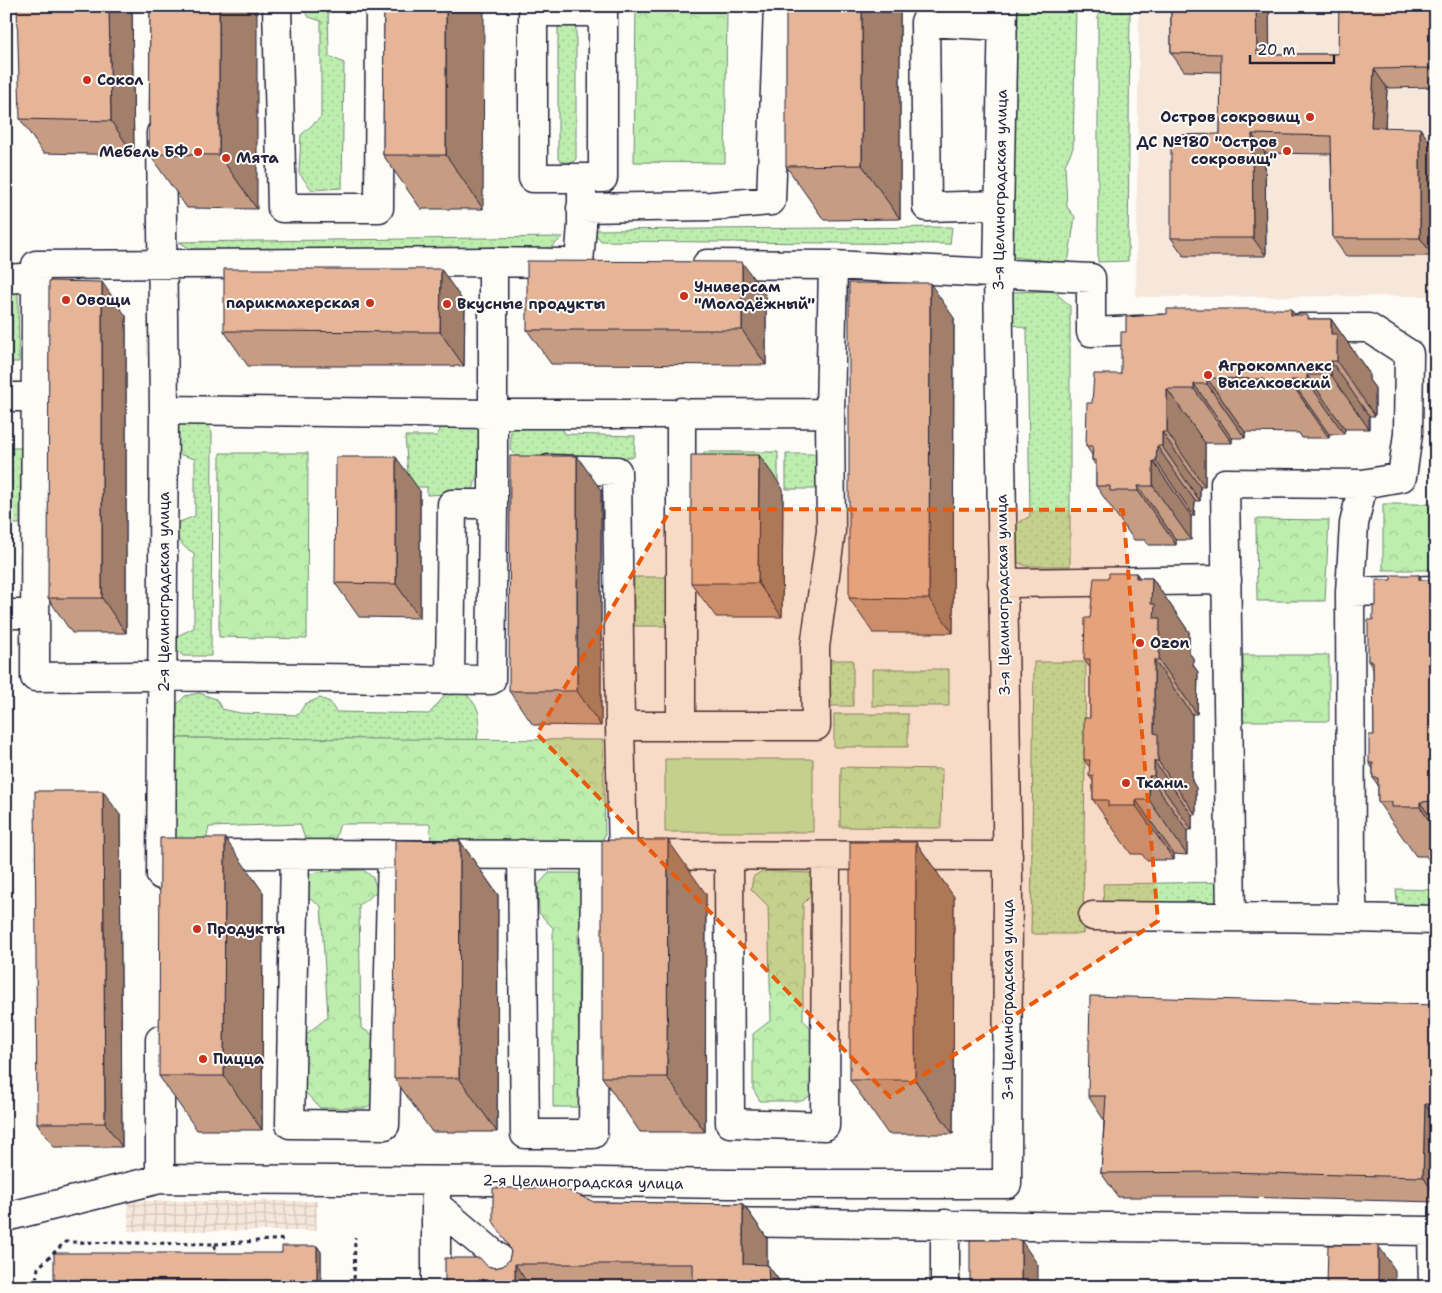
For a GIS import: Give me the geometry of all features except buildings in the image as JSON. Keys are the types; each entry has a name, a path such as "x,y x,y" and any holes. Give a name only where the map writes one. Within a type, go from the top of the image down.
{"street":[{"path":"277,6 282,208 379,208 380,6"},
{"path":"581,208 711,206 771,201 778,6"},
{"path":"533,12 603,12 603,178 582,178 533,178 533,12"},
{"path":"999,205 927,207 925,22 1003,16"},
{"name":"3-я Целиноградская улица","path":"1003,16 998,275 1008,856 1007,1184"},
{"name":"2-я Целиноградская улица","path":"160,105 164,410 164,677 161,904"},
{"path":"579,263 582,225 582,178"},
{"path":"493,262 491,680 35,677 36,265 493,262 608,263"},
{"path":"686,264 833,265 998,275 1091,278 1091,332 1184,329"},
{"path":"620,726 816,726 815,647 831,531 830,413 833,265"},
{"path":"6,279 36,277"},
{"path":"1231,917 1228,580 1225,483 1363,484 1402,477 1408,434 1409,354 1369,328 1272,328"},
{"path":"6,397 35,397"},
{"path":"164,410 492,414 830,413"},
{"path":"681,412 681,725"},
{"path":"492,468 617,471 623,855"},
{"path":"1353,918 1351,880 1350,592 1354,524 1363,484"},
{"path":"450,680 452,504 493,504"},
{"path":"1002,583 1228,580"},
{"path":"1350,592 1436,590"},
{"path":"6,614 35,614"},
{"path":"162,854 522,854 729,857 1008,856"},
{"path":"295,854 290,1124 385,1125 392,854"},
{"path":"522,854 525,1134 593,1134 595,856"},
{"path":"729,857 730,1123 824,1126 826,857"},
{"path":"1093,916 1436,920"},
{"path":"160,1014 160,1179"},
{"name":"2-я Целиноградская улица","path":"6,1217 160,1179 436,1192 536,1181 729,1184 1007,1184"},
{"path":"536,1181 585,1205"},
{"path":"436,1192 436,1287"},
{"path":"436,1192 503,1262 519,1287"},
{"path":"698,1222 1434,1230 1433,1287"},
{"path":"945,1224 945,1287"}],"path":[{"path":"354,1287 355,1238"},
{"path":"35,1287 38,1268 65,1242 215,1244 285,1240"},
{"path":"215,1244 216,1263"}],"highlighted area":[{"path":"671,509 1123,510 1158,921 890,1097 537,734"}],"shaded area":[{"name":"ДС №180 \"Остров сокровищ\"","path":"1139,6 1436,6 1436,296 1136,297"},
{"path":"128,1201 317,1201 317,1231 128,1231"}],"green space":[{"path":"299,6 328,6 329,56 344,63 342,188 312,190 299,173 301,135 321,117 321,21 309,17"},
{"path":"636,6 727,7 725,163 634,162"},
{"path":"1013,6 1076,6 1073,148 1065,165 1067,207 1075,217 1068,263 1012,257"},
{"path":"1098,6 1130,6 1128,261 1098,262"},
{"path":"563,24 572,24 576,28 576,159 573,162 562,162 558,159 558,28"},
{"path":"952,227 950,244 601,241 592,230"},
{"path":"563,237 549,249 196,252 179,242"},
{"path":"1054,291 1070,306 1070,566 1026,566 1010,559 1010,528 1030,516 1027,329 1008,323 1010,292"},
{"path":"6,292 18,292 19,362 6,362"},
{"path":"200,419 209,425 212,434 211,656 183,656 174,648 173,638 194,628 194,553 180,541 177,534 177,523 195,516 195,459 178,454 175,442 176,424"},
{"path":"477,421 481,448 477,476 472,493 427,495 427,487 409,487 405,436 437,436 443,423"},
{"path":"558,421 565,434 635,436 634,457 521,459 510,450 511,427"},
{"path":"10,448 21,448 20,524 9,524"},
{"path":"704,452 778,452 778,485 704,485"},
{"path":"220,453 308,453 307,639 219,637"},
{"path":"786,454 824,454 824,489 786,489"},
{"path":"1383,504 1436,504 1436,570 1383,570"},
{"path":"1256,519 1329,520 1325,601 1257,601"},
{"path":"634,577 671,577 671,626 634,626"},
{"path":"1243,655 1329,655 1329,721 1243,721"},
{"path":"825,660 853,660 853,706 825,706"},
{"path":"1034,662 1086,662 1083,934 1031,934"},
{"path":"872,669 949,669 949,706 872,706"},
{"path":"199,693 216,699 222,709 240,713 298,715 305,704 320,698 330,702 336,712 429,714 447,693 466,694 478,710 479,726 477,740 173,738 172,710 185,696"},
{"path":"834,714 908,714 908,747 834,747"},
{"path":"173,738 603,740 605,835 601,843 431,843 430,824 340,824 335,840 329,846 306,842 300,824 209,827 206,841 173,838"},
{"path":"665,759 813,759 813,832 665,832"},
{"path":"841,767 942,769 941,828 840,827"},
{"path":"364,870 373,878 378,891 359,905 361,1028 379,1038 378,1099 366,1108 320,1108 303,1090 301,1038 328,1017 321,906 302,894 305,876 317,872"},
{"path":"762,871 811,873 818,879 818,889 803,904 803,1020 819,1036 817,1091 802,1101 760,1101 753,1089 753,1034 771,1020 768,906 751,889 753,877"},
{"path":"549,873 578,873 590,886 589,924 578,935 579,1107 553,1107 553,928 539,913 538,885"},
{"path":"1227,882 1229,912 1104,913 1103,884"},
{"path":"1396,889 1436,890 1436,916 1398,915"}],"place":[{"name":"Сокол","path":"87,80"},
{"name":"Остров сокровищ","path":"1310,117"},
{"name":"ДС №180 \"Остров сокровищ\"","path":"1287,151"},
{"name":"Мебель БФ","path":"198,152"},
{"name":"Мята","path":"226,158"},
{"name":"Универсам \"Молодёжный\"","path":"684,296"},
{"name":"Овощи","path":"66,300"},
{"name":"парикмахерская","path":"370,303"},
{"name":"Вкусные продукты","path":"447,304"},
{"name":"Агрокомплекс Выселковский","path":"1208,375"},
{"name":"Ozon","path":"1140,643"},
{"name":"Ткани.","path":"1126,783"},
{"name":"Продукты","path":"197,929"},
{"name":"Пицца","path":"203,1059"}]}
